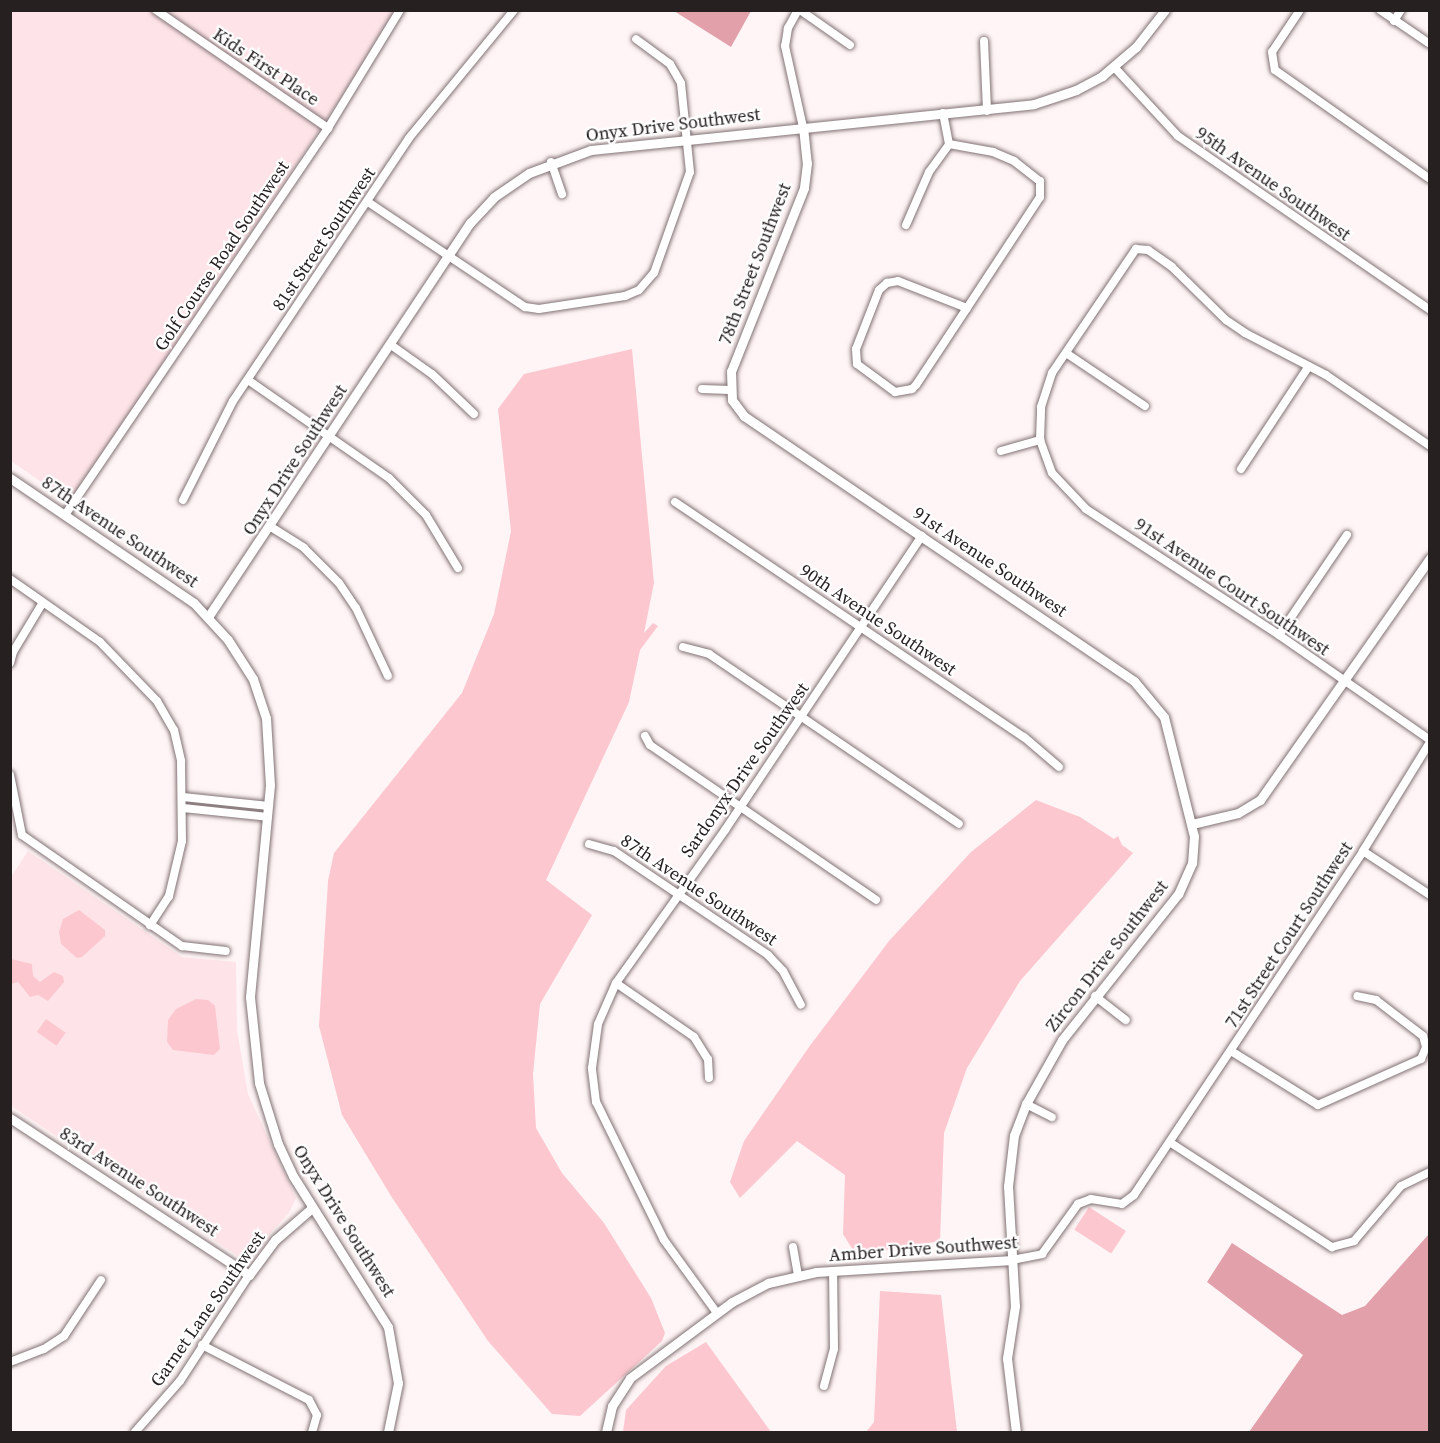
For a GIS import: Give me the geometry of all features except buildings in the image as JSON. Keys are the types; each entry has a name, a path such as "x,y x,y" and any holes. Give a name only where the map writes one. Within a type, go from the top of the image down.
{"street":[{"name":"Kids First Place","path":"156,10 328,128"},
{"name":"Golf Course Road Southwest","path":"65,515 328,128 400,10"},
{"name":"81st Street Southwest","path":"183,500 212,437 424,117 514,10"},
{"path":"799,10 850,45"},
{"name":"78th Street Southwest","path":"730,390 731,370 804,188 807,163 803,127 785,46 788,28 799,10"},
{"name":"Onyx Drive Southwest","path":"388,1432 398,1383 392,1339 381,1313 312,1208 278,1144 254,1048 252,971 269,806 268,734 260,700 237,653 208,617 271,527 449,256 494,197 551,162 591,150 803,127 987,111 1048,101 1076,90 1114,67 1149,33 1165,10"},
{"path":"1300,10 1272,52 1273,64 1286,79 1430,179"},
{"path":"1380,10 1430,44"},
{"path":"1394,21 1401,10"},
{"path":"368,202 532,309 632,294 654,273 686,191 690,172 682,92 675,71 636,39"},
{"path":"984,41 987,111"},
{"name":"95th Avenue Southwest","path":"1114,67 1178,136 1430,310"},
{"path":"906,225 929,172 949,144 943,114"},
{"path":"949,144 1007,157 1040,181 1041,197 967,308 912,389 894,392 857,364 856,349 885,284 898,282 967,308"},
{"path":"551,162 562,194"},
{"path":"1001,451 1040,440 1042,398 1066,352 1136,249 1148,250 1172,267 1232,324 1309,366 1430,446"},
{"path":"391,345 432,374 474,414"},
{"path":"1066,352 1146,406"},
{"path":"1241,469 1309,366"},
{"path":"248,380 378,468 416,503 458,568"},
{"path":"702,389 730,390"},
{"name":"91st Avenue Southwest","path":"730,390 744,416 1141,688 1164,717 1192,824"},
{"name":"91st Avenue Court Southwest","path":"1040,440 1052,473 1073,499 1279,634 1430,741"},
{"name":"87th Avenue Southwest","path":"10,478 194,603 208,617"},
{"name":"90th Avenue Southwest","path":"675,502 1024,737 1059,767"},
{"path":"271,527 304,548 339,583 367,628 388,676"},
{"path":"1279,634 1347,535"},
{"name":"Sardonyx Drive Southwest","path":"717,1313 664,1240 596,1102 594,1045 603,1008 616,983 741,806 922,536"},
{"path":"1192,824 1238,813 1260,800 1430,558"},
{"path":"10,579 39,597 42,604 100,642 158,701 174,730 181,761 183,797 175,876 169,896 150,925"},
{"path":"10,663 13,652 42,604"},
{"path":"683,647 709,654 959,824"},
{"path":"645,736 650,745 876,900"},
{"name":"71st Street Court Southwest","path":"1171,1143 1363,851 1430,741"},
{"path":"10,775 22,836 182,946 226,951"},
{"path":"183,797 269,806"},
{"path":"183,808 268,817"},
{"name":"Zircon Drive Southwest","path":"1016,1432 1007,1358 1014,1306 1010,1155 1026,1104 1062,1040 1178,894 1193,855 1192,824"},
{"name":"87th Avenue Southwest","path":"589,844 614,851 773,960 801,1005"},
{"path":"1363,851 1430,895"},
{"path":"616,983 694,1037 708,1059 709,1077"},
{"path":"1095,996 1126,1020"},
{"path":"1232,1051 1318,1105 1417,1063 1424,1055 1423,1036 1376,1000 1357,996"},
{"path":"1026,1104 1052,1117"},
{"name":"83rd Avenue Southwest","path":"10,1118 249,1275"},
{"path":"1171,1143 1327,1245 1341,1247 1354,1241 1401,1186 1430,1172"},
{"name":"Amber Drive Southwest","path":"606,1432 612,1406 630,1378 717,1313 768,1283 798,1275 833,1271 1012,1260 1042,1254 1069,1214 1086,1200 1118,1204 1131,1200 1171,1143"},
{"name":"Garnet Lane Southwest","path":"139,1431 167,1397 249,1275 282,1232 312,1208"},
{"path":"793,1247 798,1275"},
{"path":"824,1386 834,1349 833,1271"},
{"path":"10,1362 44,1349 64,1336 101,1280"},
{"path":"202,1345 313,1405 316,1415 312,1432"}],"shaded area":[{"path":"10,11 399,11 70,502 11,461"},
{"path":"674,11 751,11 731,47"},
{"path":"632,349 654,583 644,633 653,623 658,626 640,650 629,702 546,880 592,915 540,1004 533,1074 536,1128 562,1173 604,1223 651,1298 665,1333 662,1341 580,1416 552,1414 488,1341 391,1196 342,1115 319,1026 328,881 334,853 462,693 494,614 511,531 498,409 524,374"},
{"path":"1036,800 1080,817 1114,839 1118,836 1122,845 1133,853 1020,981 967,1068 944,1133 940,1241 856,1255 843,1234 845,1175 797,1141 740,1198 730,1182 744,1141 809,1047 889,941 971,852"},
{"path":"28,851 182,957 236,962 237,1030 248,1094 296,1198 289,1213 251,1254 241,1258 11,1106 11,877"},
{"path":"79,910 105,930 105,936 82,957 77,958 61,944 59,932 63,919"},
{"path":"11,959 32,964 33,976 40,982 54,972 63,976 64,982 48,1001 38,995 30,997 18,982 11,984"},
{"path":"196,999 208,1000 215,1006 220,1049 214,1055 173,1050 167,1042 168,1020 176,1009"},
{"path":"46,1019 66,1033 56,1046 37,1032"},
{"path":"1089,1207 1126,1231 1111,1254 1074,1230"},
{"path":"1429,1234 1429,1432 1249,1432 1303,1355 1207,1282 1232,1243 1342,1315 1365,1306"},
{"path":"880,1291 941,1295 957,1432 866,1432 874,1422"},
{"path":"706,1342 771,1432 623,1432 626,1410 666,1366"}]}
